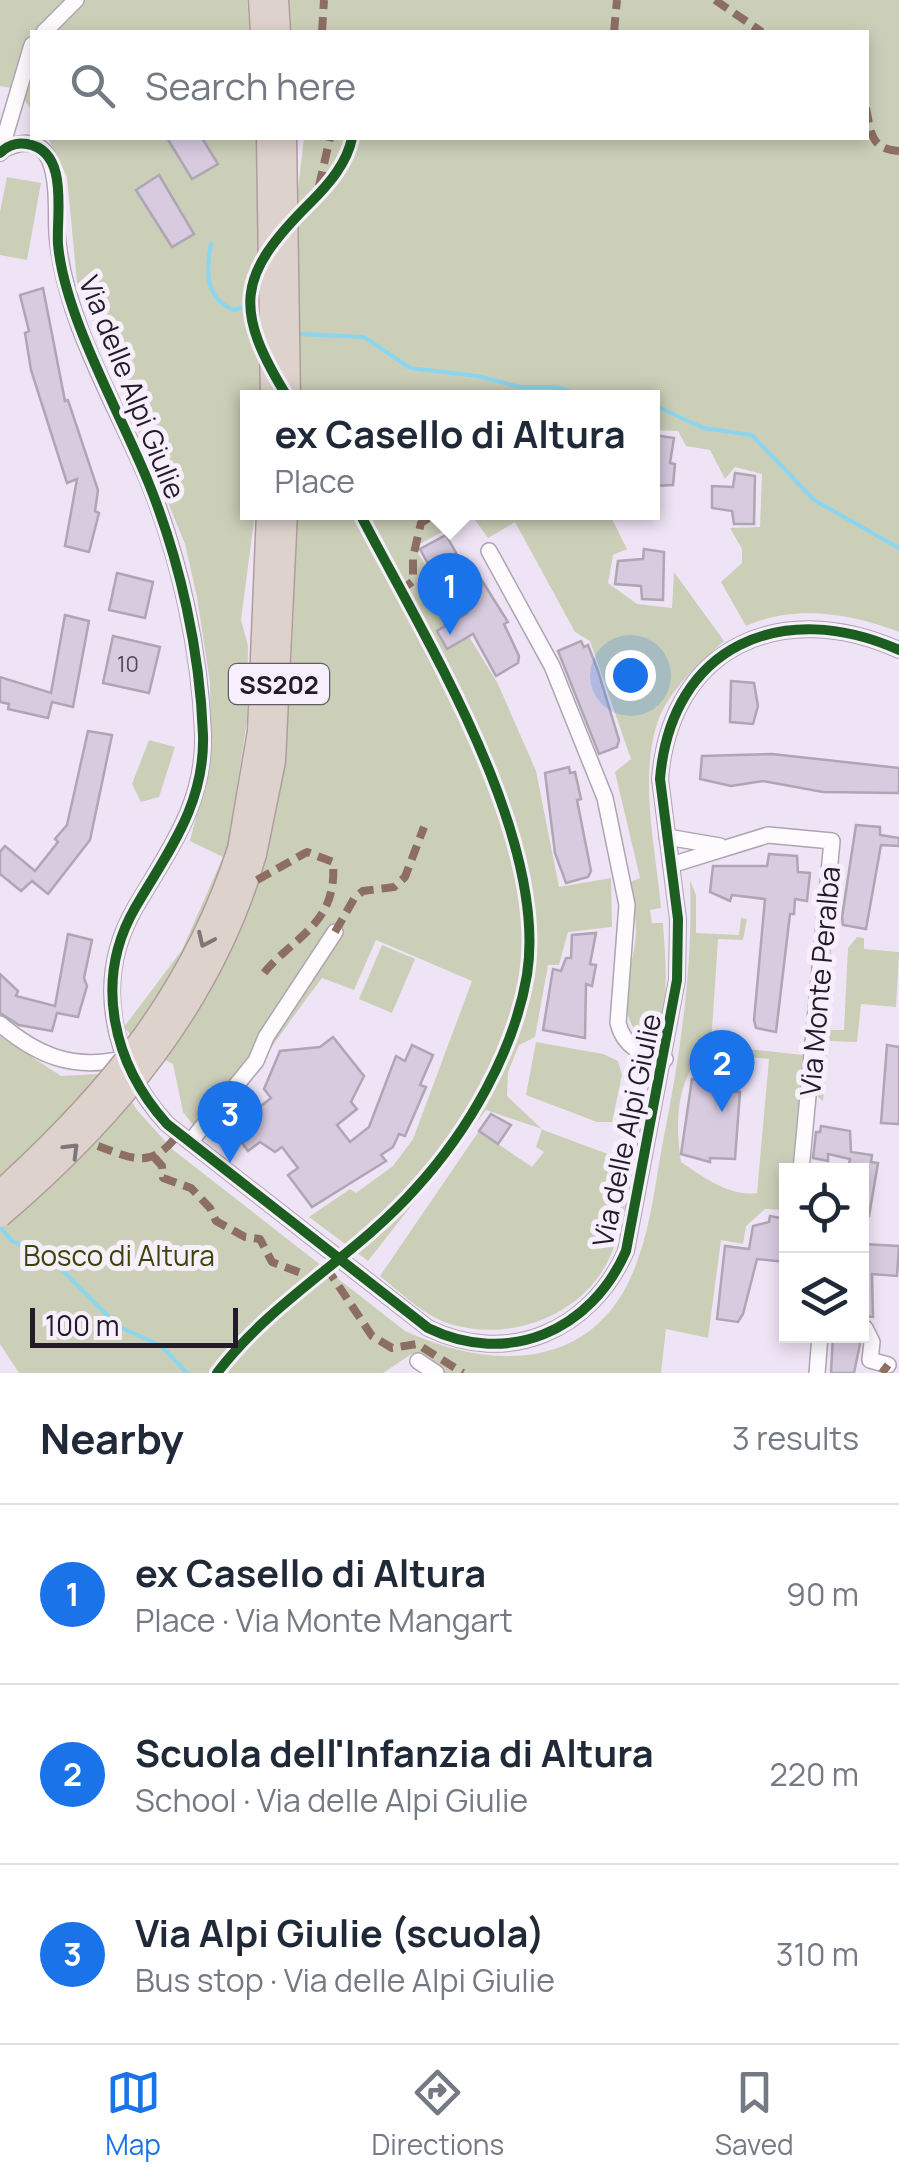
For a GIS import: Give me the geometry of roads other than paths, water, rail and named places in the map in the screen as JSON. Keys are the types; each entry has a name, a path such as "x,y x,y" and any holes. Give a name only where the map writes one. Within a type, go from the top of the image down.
{"highway":[{"path":"260,0 262,30"},
{"path":"277,0 279,30"},
{"path":"268,140 278,192 289,390"},
{"path":"272,390 278,192 285,140"},
{"name":"SS202","path":"0,1192 80,1114 150,1032 201,949 247,851 260,732 268,520"},
{"name":"SS202","path":"0,1216 82,1139 172,1033 222,948 277,732 286,520"}],"street":[{"path":"46,30 76,0"},
{"path":"2,151 30,49"},
{"name":"Via delle Alpi Giulie","path":"2,151 14,144 35,147 44,153 57,177 56,223 63,275 150,488 178,571 198,695 203,733 197,793 176,844 136,906 117,952 112,1002 122,1059 148,1103 190,1142 411,1317 443,1335 470,1343 516,1343 546,1335 577,1318 616,1273 634,1222 677,980 678,919 660,779 665,739 681,702 717,660 760,635 816,626 862,634 899,650"},
{"path":"489,551 552,666 605,798 627,905 618,1022 622,1038 637,1050 666,1059"},
{"name":"Via Monte Peralba","path":"671,865 724,846 768,836 832,841 802,1163"},
{"name":"Via Monte Peralba","path":"668,838 724,846"},
{"path":"190,1142 256,1060 266,1037 335,932"},
{"path":"0,1024 45,1055 69,1064 122,1059"},
{"path":"869,1336 870,1360 888,1365"},
{"path":"818,1373 820,1343"},
{"path":"418,1361 436,1373"}],"waterway":[{"path":"211,244 208,273 217,298 234,310 256,303 261,308"},
{"path":"297,334 364,337 410,368 478,376 520,387 565,390"},
{"path":"660,408 703,428 752,435 814,500 899,548"},
{"path":"0,1227 12,1241 49,1257 118,1326 161,1346 187,1373"}],"place":[{"name":"ex Casello di Altura","path":"450,635"},
{"name":"Scuola dell'Infanzia di Altura","path":"722,1112"},
{"name":"Via Alpi Giulie (scuola)","path":"230,1163"}],"park label":[{"name":"Bosco di Altura","path":"119,1255"}]}
